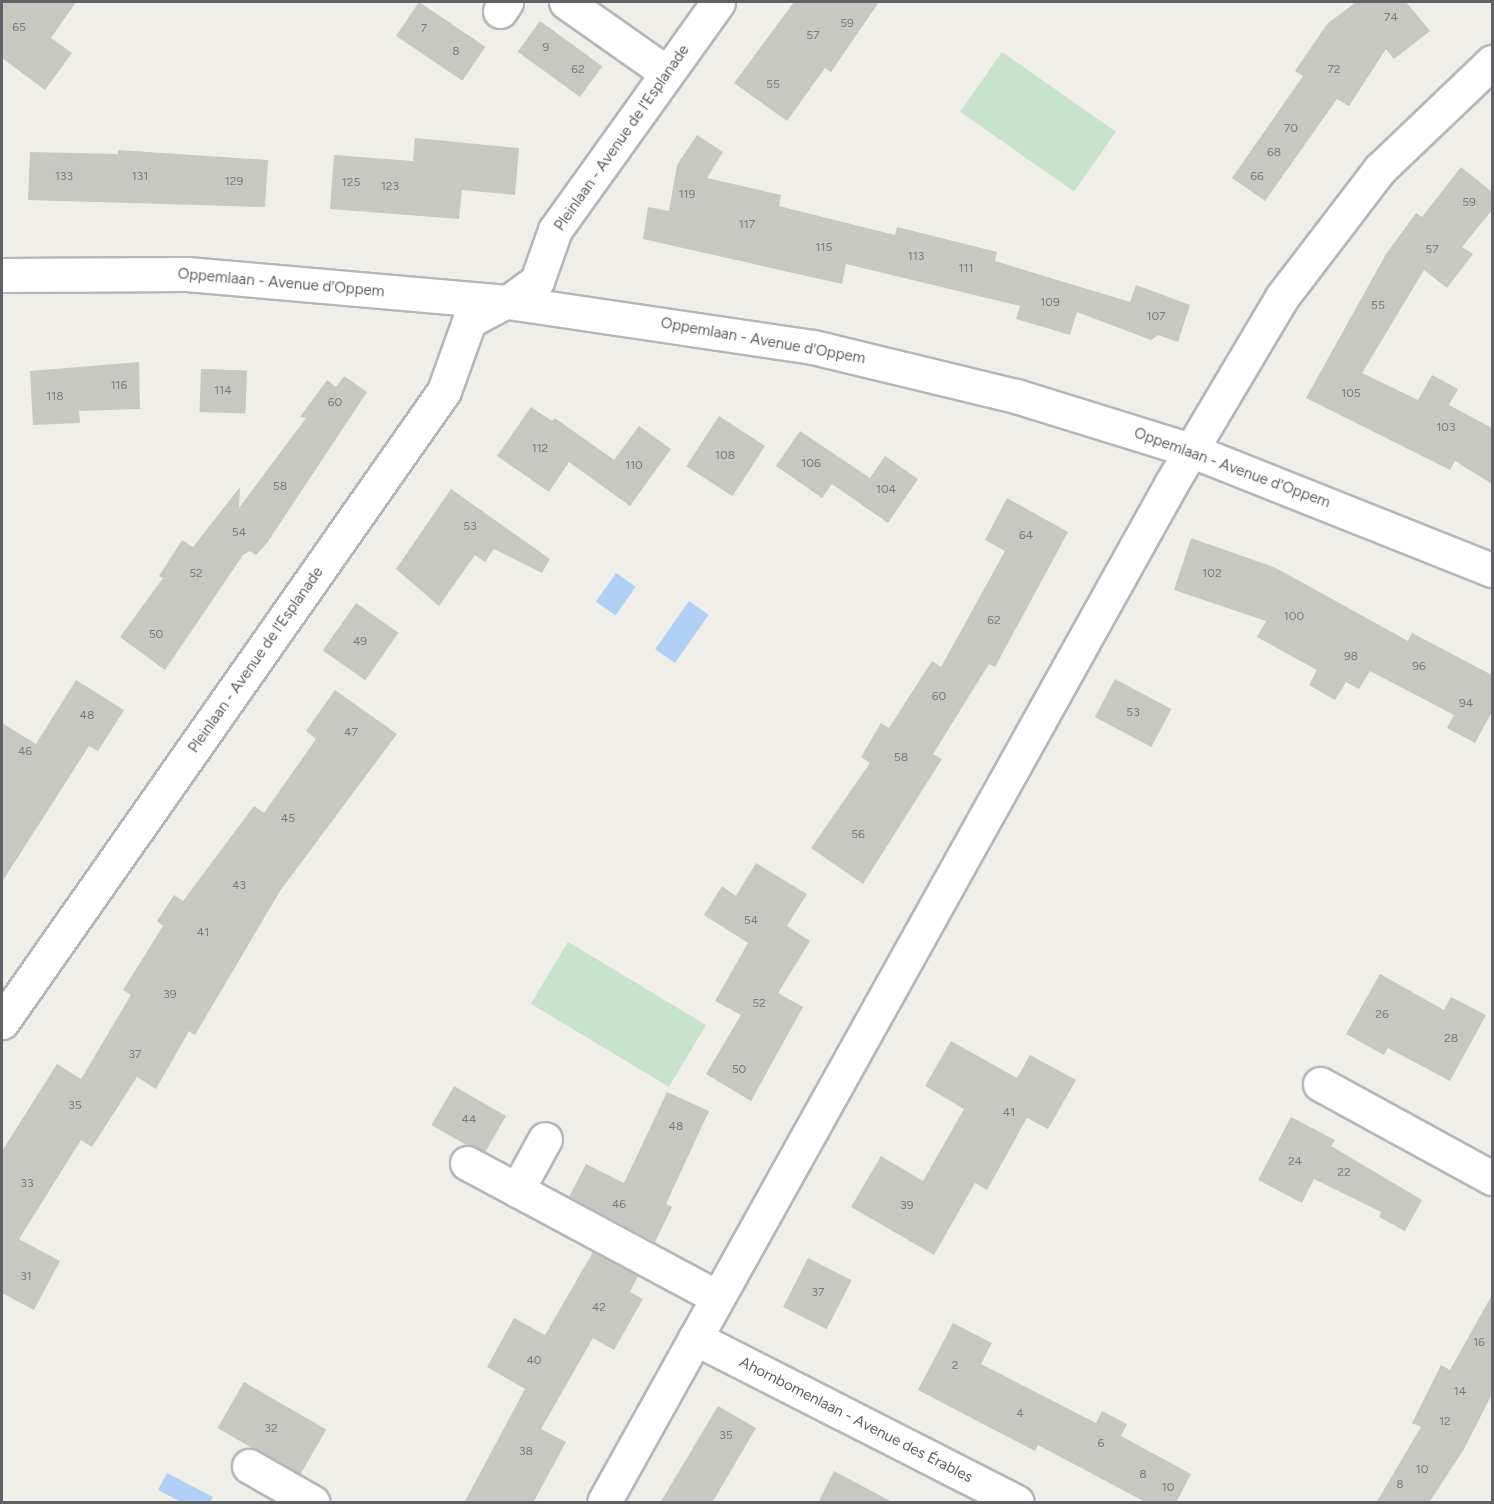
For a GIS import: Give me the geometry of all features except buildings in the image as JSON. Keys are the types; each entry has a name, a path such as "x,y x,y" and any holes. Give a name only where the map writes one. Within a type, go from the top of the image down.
{"street":[{"path":"566,2 667,74"},
{"name":"Pleinlaan - Avenue de l'Esplanade","path":"2,1022 444,391 469,321 506,302 537,281 555,230 718,2"},
{"path":"603,1503 1191,450 1282,297 1346,210 1406,142 1492,62"},
{"name":"Oppemlaan - Avenue d'Oppem","path":"2,275 188,274 506,302 813,347 1016,396 1191,450 1492,570"},
{"path":"1320,1084 1492,1178"},
{"path":"517,1190 545,1139"},
{"path":"467,1163 717,1297"},
{"name":"Ahornbomenlaan - Avenue des Érables","path":"695,1338 1017,1503"},
{"path":"249,1466 312,1503"}],"green space":[{"path":"1002,52 1116,132 1074,192 960,112"},
{"path":"568,942 706,1025 669,1087 531,1004"}],"water":[{"path":"616,573 636,587 616,615 596,602"},
{"path":"689,601 709,615 675,663 655,649"},
{"path":"167,1473 213,1497 210,1502 181,1502 158,1490"}]}
